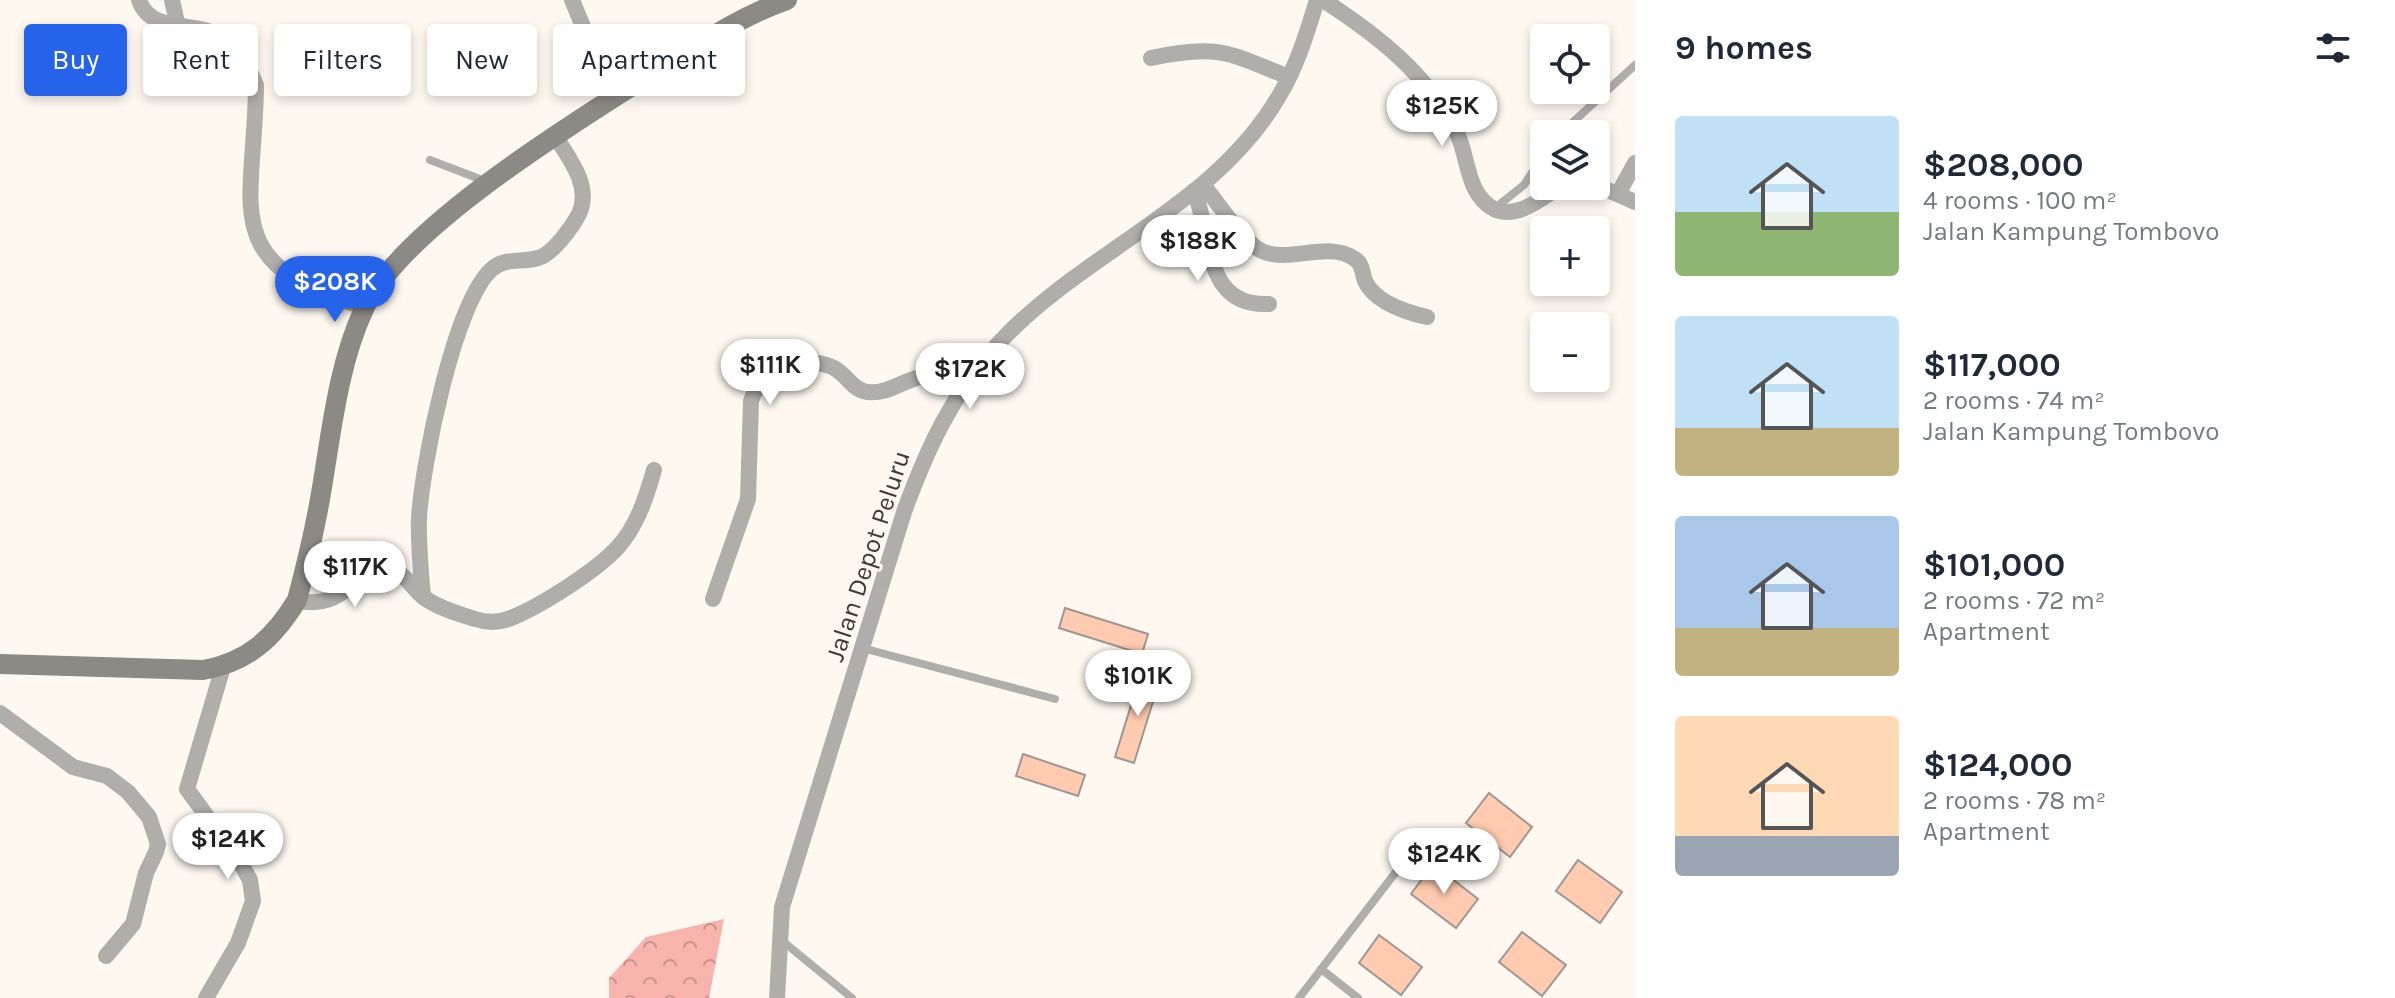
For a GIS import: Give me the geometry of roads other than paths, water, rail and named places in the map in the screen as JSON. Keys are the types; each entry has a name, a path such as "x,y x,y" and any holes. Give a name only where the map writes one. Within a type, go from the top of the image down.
{"street":[{"path":"139,0 150,17 170,24"},
{"path":"172,0 177,24"},
{"path":"572,0 612,97"},
{"path":"0,664 172,671 223,667 255,651 269,639 297,600 335,412 364,307 410,250 491,183 612,97 714,36 787,0"},
{"path":"1320,0 1361,25 1408,66 1431,91 1458,136 1474,188 1494,209 1509,213 1539,200"},
{"name":"Jalan Depot Peluru","path":"781,996 779,938 782,907 927,450 959,391 1000,341 1041,305 1199,188 1255,127 1279,98 1320,0"},
{"path":"1151,58 1208,49 1226,52 1288,77"},
{"path":"256,96 248,207 253,233 268,258 301,284 364,307"},
{"path":"423,597 419,540 424,478 450,361 467,303 493,268 547,253 579,213 583,200 579,176 555,136"},
{"path":"1618,194 1635,163"},
{"path":"1199,188 1208,246 1221,283 1235,299 1247,304 1269,304"},
{"path":"1199,188 1255,247 1276,255 1315,252 1348,255 1360,263 1371,290 1394,306 1427,317"},
{"path":"1610,191 1635,202"},
{"path":"713,599 748,499 751,401 755,388 767,376 806,362 822,363 835,368 863,391 882,392 926,376 959,391"},
{"path":"297,600 326,603 384,570 398,572 423,597 481,621 511,618 593,568 618,547 643,507 654,470"},
{"path":"206,998 238,943 253,901 250,880 240,862 187,789 223,667"},
{"path":"0,713 73,767 107,776 128,792 149,817 158,844 156,852 146,873 133,924 106,956"}],"lane":[{"path":"1575,120 1635,65"},
{"path":"430,160 491,183"},
{"path":"1494,209 1524,185 1530,176"},
{"path":"862,648 1055,699"},
{"path":"1299,998 1412,851"},
{"path":"779,938 852,998"},
{"path":"1321,969 1358,998"}]}
